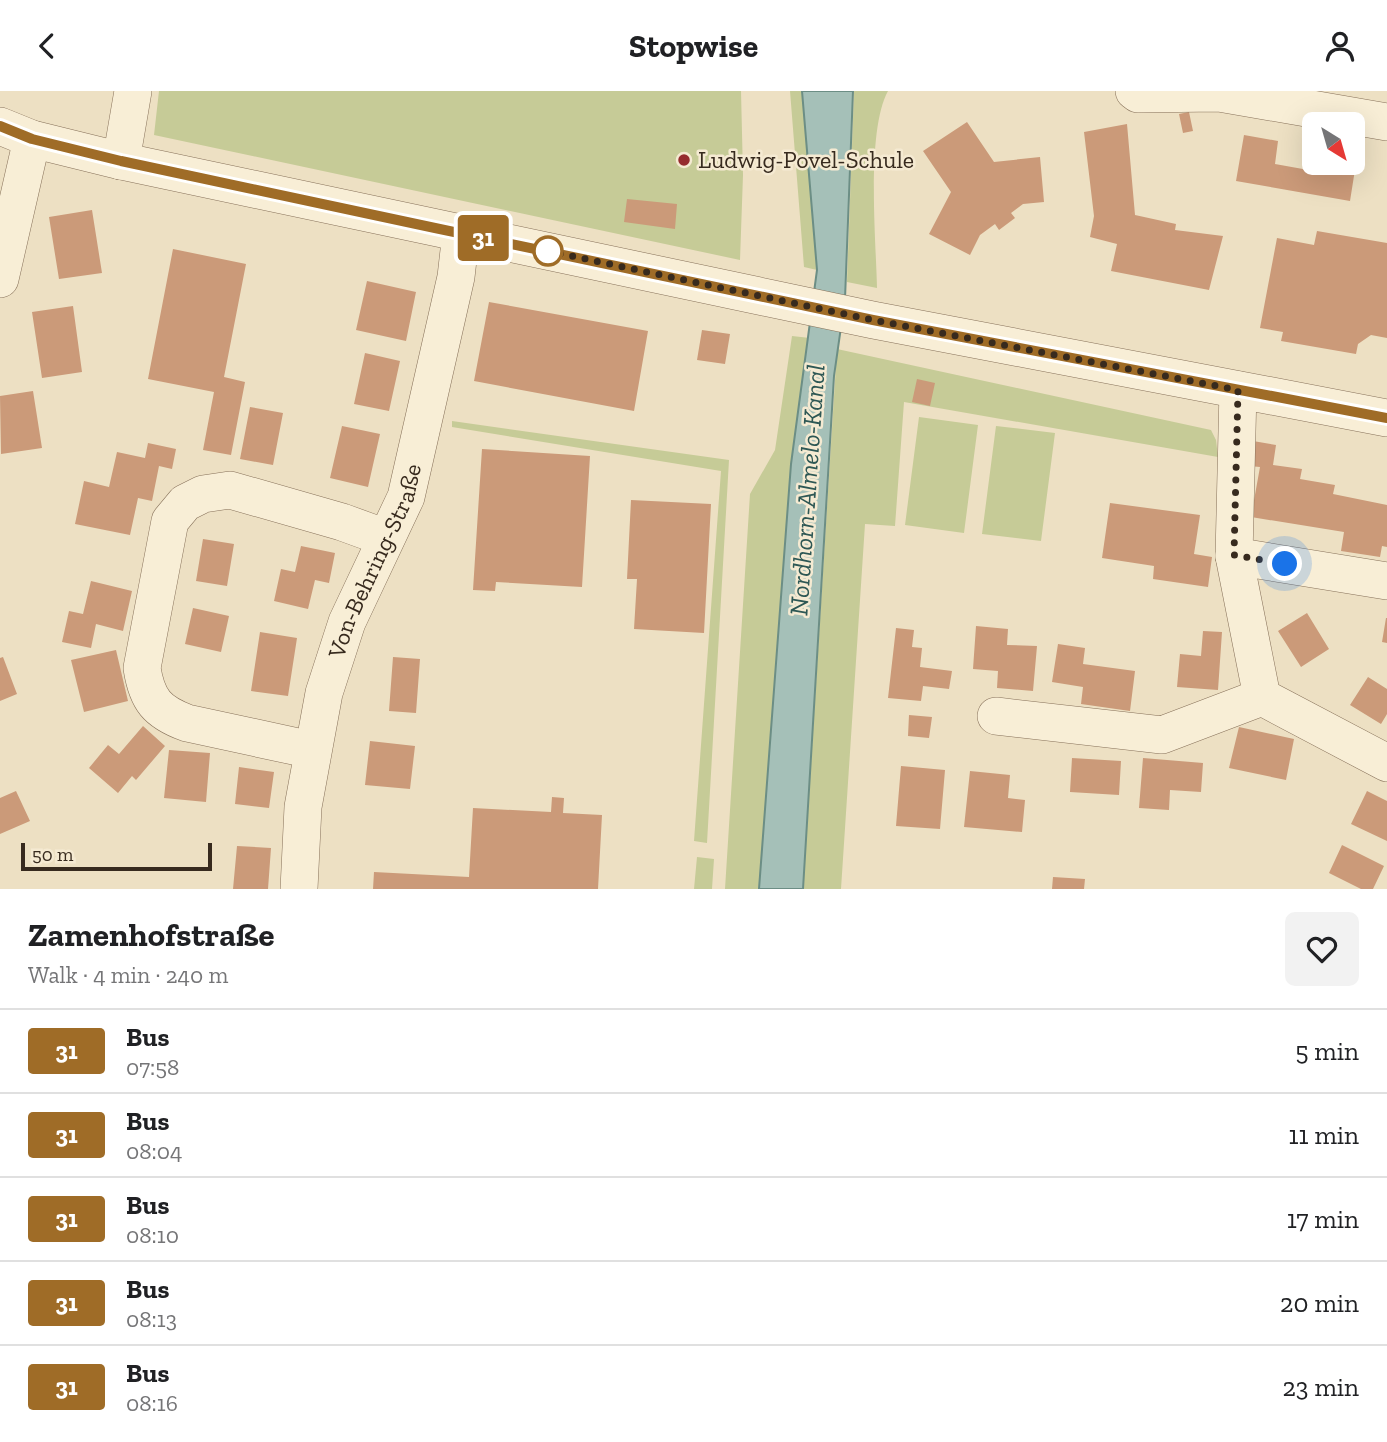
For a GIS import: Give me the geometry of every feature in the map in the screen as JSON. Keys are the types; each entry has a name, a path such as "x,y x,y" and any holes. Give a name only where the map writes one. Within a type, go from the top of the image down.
{"street":[{"path":"121,161 133,91"},
{"path":"1133,91 1138,94 1219,93 1387,122"},
{"path":"0,279 16,133 121,161 873,320 1387,418"},
{"name":"Von-Behring-Straße","path":"299,889 303,807 324,693 347,622 406,497 456,277 461,233"},
{"path":"1238,390 1234,555 1262,697"},
{"path":"312,750 179,720 157,708 145,688 142,668 170,521 185,503 203,494 230,490 342,522 386,538"},
{"path":"1234,555 1387,581"},
{"path":"996,716 1162,735 1262,697 1387,763"}],"green space":[{"path":"159,91 741,91 743,175 740,260 154,135"},
{"path":"790,91 802,91 817,270 804,267"},
{"path":"854,91 888,91 881,109 875,158 877,288 847,282"},
{"path":"792,336 810,338 791,464 759,889 725,889 750,494 775,450"},
{"path":"837,349 1211,430 1216,440 1218,457 904,402 895,526 865,524 841,889 803,889"},
{"path":"919,417 978,425 964,533 905,525"},
{"path":"452,421 729,460 707,843 694,841 721,471 452,427"},
{"path":"996,426 1055,433 1041,541 982,534"},
{"path":"697,857 714,859 712,889 694,889"}],"water":[{"name":"Nordhorn-Almelo-Kanal","path":"802,91 853,91 845,299 834,376 803,889 759,889 791,464 817,270"}],"building":[{"path":"1189,112 1193,131 1183,133 1179,114"},
{"path":"967,122 994,162 1040,157 1044,202 1023,204 1011,213 1015,218 999,230 995,224 980,235 970,255 929,234 951,192 923,151"},
{"path":"1127,124 1135,215 1176,224 1175,230 1223,236 1209,290 1111,271 1117,244 1090,237 1094,216 1084,132"},
{"path":"1244,135 1278,141 1275,164 1302,169 1302,175 1354,175 1350,201 1236,181"},
{"path":"627,199 677,204 675,229 624,222"},
{"path":"92,210 102,273 59,279 49,217"},
{"path":"1317,231 1387,243 1387,338 1371,335 1358,344 1356,354 1281,341 1283,332 1260,328 1277,238 1314,245"},
{"path":"173,249 246,264 224,377 245,382 231,455 203,450 214,392 148,379"},
{"path":"367,281 416,292 406,341 356,330"},
{"path":"489,302 648,331 634,411 474,381"},
{"path":"73,306 82,372 42,378 32,312"},
{"path":"702,330 730,334 725,364 697,360"},
{"path":"365,353 400,361 389,411 354,404"},
{"path":"917,379 935,383 930,406 912,402"},
{"path":"33,391 42,448 1,454 0,396"},
{"path":"250,407 283,413 273,465 240,459"},
{"path":"342,426 380,434 368,487 330,478"},
{"path":"1253,441 1276,445 1273,465 1302,469 1300,479 1335,485 1333,494 1387,505 1387,547 1382,546 1380,557 1341,551 1344,532 1251,517 1260,467 1249,466"},
{"path":"148,443 176,449 172,469 159,466 152,501 138,498 130,535 75,524 84,481 109,487 117,452 145,458"},
{"path":"482,449 590,456 582,587 496,582 495,591 473,590"},
{"path":"631,500 711,504 704,633 634,629 637,579 627,579"},
{"path":"1110,503 1200,515 1194,554 1212,557 1208,587 1153,579 1154,566 1102,558"},
{"path":"203,539 234,544 227,586 196,581"},
{"path":"301,546 335,553 329,583 315,580 308,609 274,601 281,569 295,572"},
{"path":"91,581 132,591 123,631 96,624 91,648 62,642 69,611 83,614"},
{"path":"193,608 229,616 221,652 185,644"},
{"path":"1307,613 1329,649 1301,667 1278,631"},
{"path":"1387,618 1387,643 1382,642"},
{"path":"976,626 1008,629 1007,645 1037,646 1033,691 997,688 998,671 973,669"},
{"path":"896,628 914,630 912,647 922,648 920,667 952,671 949,689 923,686 921,701 888,698"},
{"path":"1203,631 1222,632 1218,690 1177,687 1180,654 1201,656"},
{"path":"260,632 297,638 288,696 251,691"},
{"path":"1058,644 1085,648 1083,664 1135,671 1130,711 1081,704 1083,687 1052,682"},
{"path":"116,650 128,701 84,712 71,660"},
{"path":"3,657 17,694 0,701 0,658"},
{"path":"393,657 420,659 416,713 389,711"},
{"path":"1368,677 1387,689 1387,714 1381,724 1350,705"},
{"path":"909,715 932,717 929,738 908,736"},
{"path":"143,726 165,746 136,780 132,776 118,793 89,768 108,745 119,754"},
{"path":"1239,727 1294,739 1286,780 1229,768"},
{"path":"370,741 415,746 410,789 365,785"},
{"path":"169,750 210,753 206,802 164,798"},
{"path":"1072,758 1121,761 1119,795 1070,792"},
{"path":"1143,758 1203,763 1201,792 1170,790 1169,810 1139,808"},
{"path":"901,766 945,770 940,829 896,826"},
{"path":"239,767 274,772 269,808 235,804"},
{"path":"970,771 1010,775 1008,798 1025,800 1022,832 964,827"},
{"path":"16,791 30,821 0,834 0,798"},
{"path":"1367,791 1387,801 1387,841 1351,824"},
{"path":"552,797 564,798 563,813 602,815 598,889 373,889 374,872 469,877 473,808 551,812"},
{"path":"1342,845 1384,866 1373,889 1361,889 1329,873"},
{"path":"237,846 271,848 268,889 233,889"},
{"path":"1053,877 1085,879 1084,889 1052,889"}],"bus line":[{"name":"31","path":"0,126 32,139 121,161 435,228 873,320 1387,418"}],"place":[{"name":"Ludwig-Povel-Schule","path":"684,160"}],"route":[{"path":"548,251 873,320 1238,390 1234,555 1285,564"}]}
